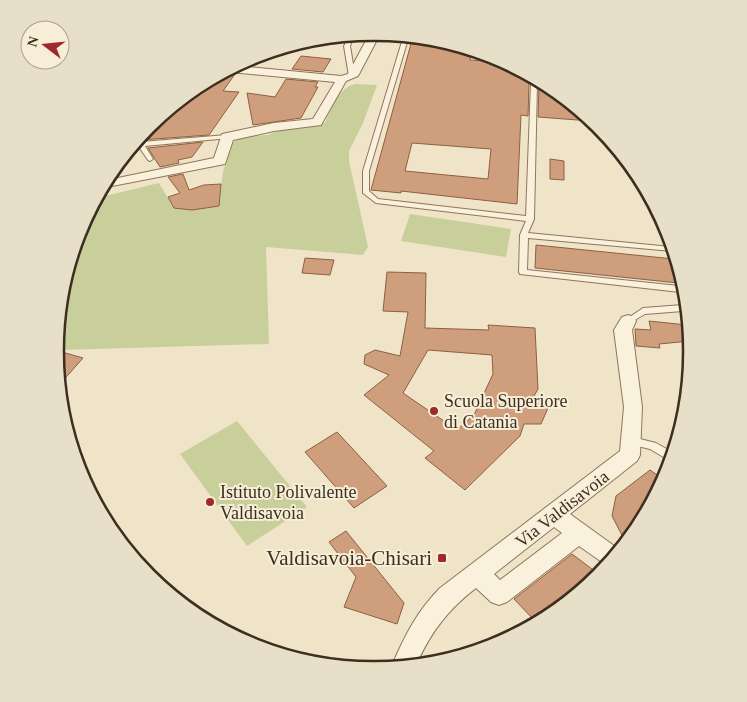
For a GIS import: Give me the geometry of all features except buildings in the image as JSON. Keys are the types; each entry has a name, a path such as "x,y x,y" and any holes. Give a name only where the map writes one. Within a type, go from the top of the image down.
{"street":[{"path":"113,183 220,161 227,137 317,122 327,102 347,78 370,41"},
{"path":"244,70 347,78"},
{"name":"Via Valdisavoia","path":"407,659 416,635 434,610 630,456 633,407 623,330 628,321"},
{"path":"554,515 607,554"},
{"path":"478,574 499,594 579,533"}],"lane":[{"path":"347,78 347,50 350,42"},
{"path":"404,43 366,170 365,192 376,201 530,219"},
{"path":"534,86 530,219 524,234 523,272 677,289"},
{"path":"144,144 227,137"},
{"path":"141,147 150,159"},
{"path":"524,234 666,248"},
{"path":"628,321 642,311 680,308"},
{"path":"632,441 652,446 666,454"}],"green space":[{"path":"355,84 377,85 363,123 349,151 349,161 368,247 363,255 266,247 269,344 64,350 66,311 74,271 87,232 105,196 159,183 174,208 218,206 223,172 232,143 243,137 268,135 283,129 312,127 325,123 340,94 349,86"},
{"path":"410,214 511,229 506,257 401,241"},
{"path":"237,421 307,507 247,546 180,454"}],"place":[{"name":"Scuola Superiore di Catania","path":"434,411"},
{"name":"Istituto Polivalente Valdisavoia","path":"210,502"},
{"name":"Valdisavoia-Chisari","path":"442,558"}]}
